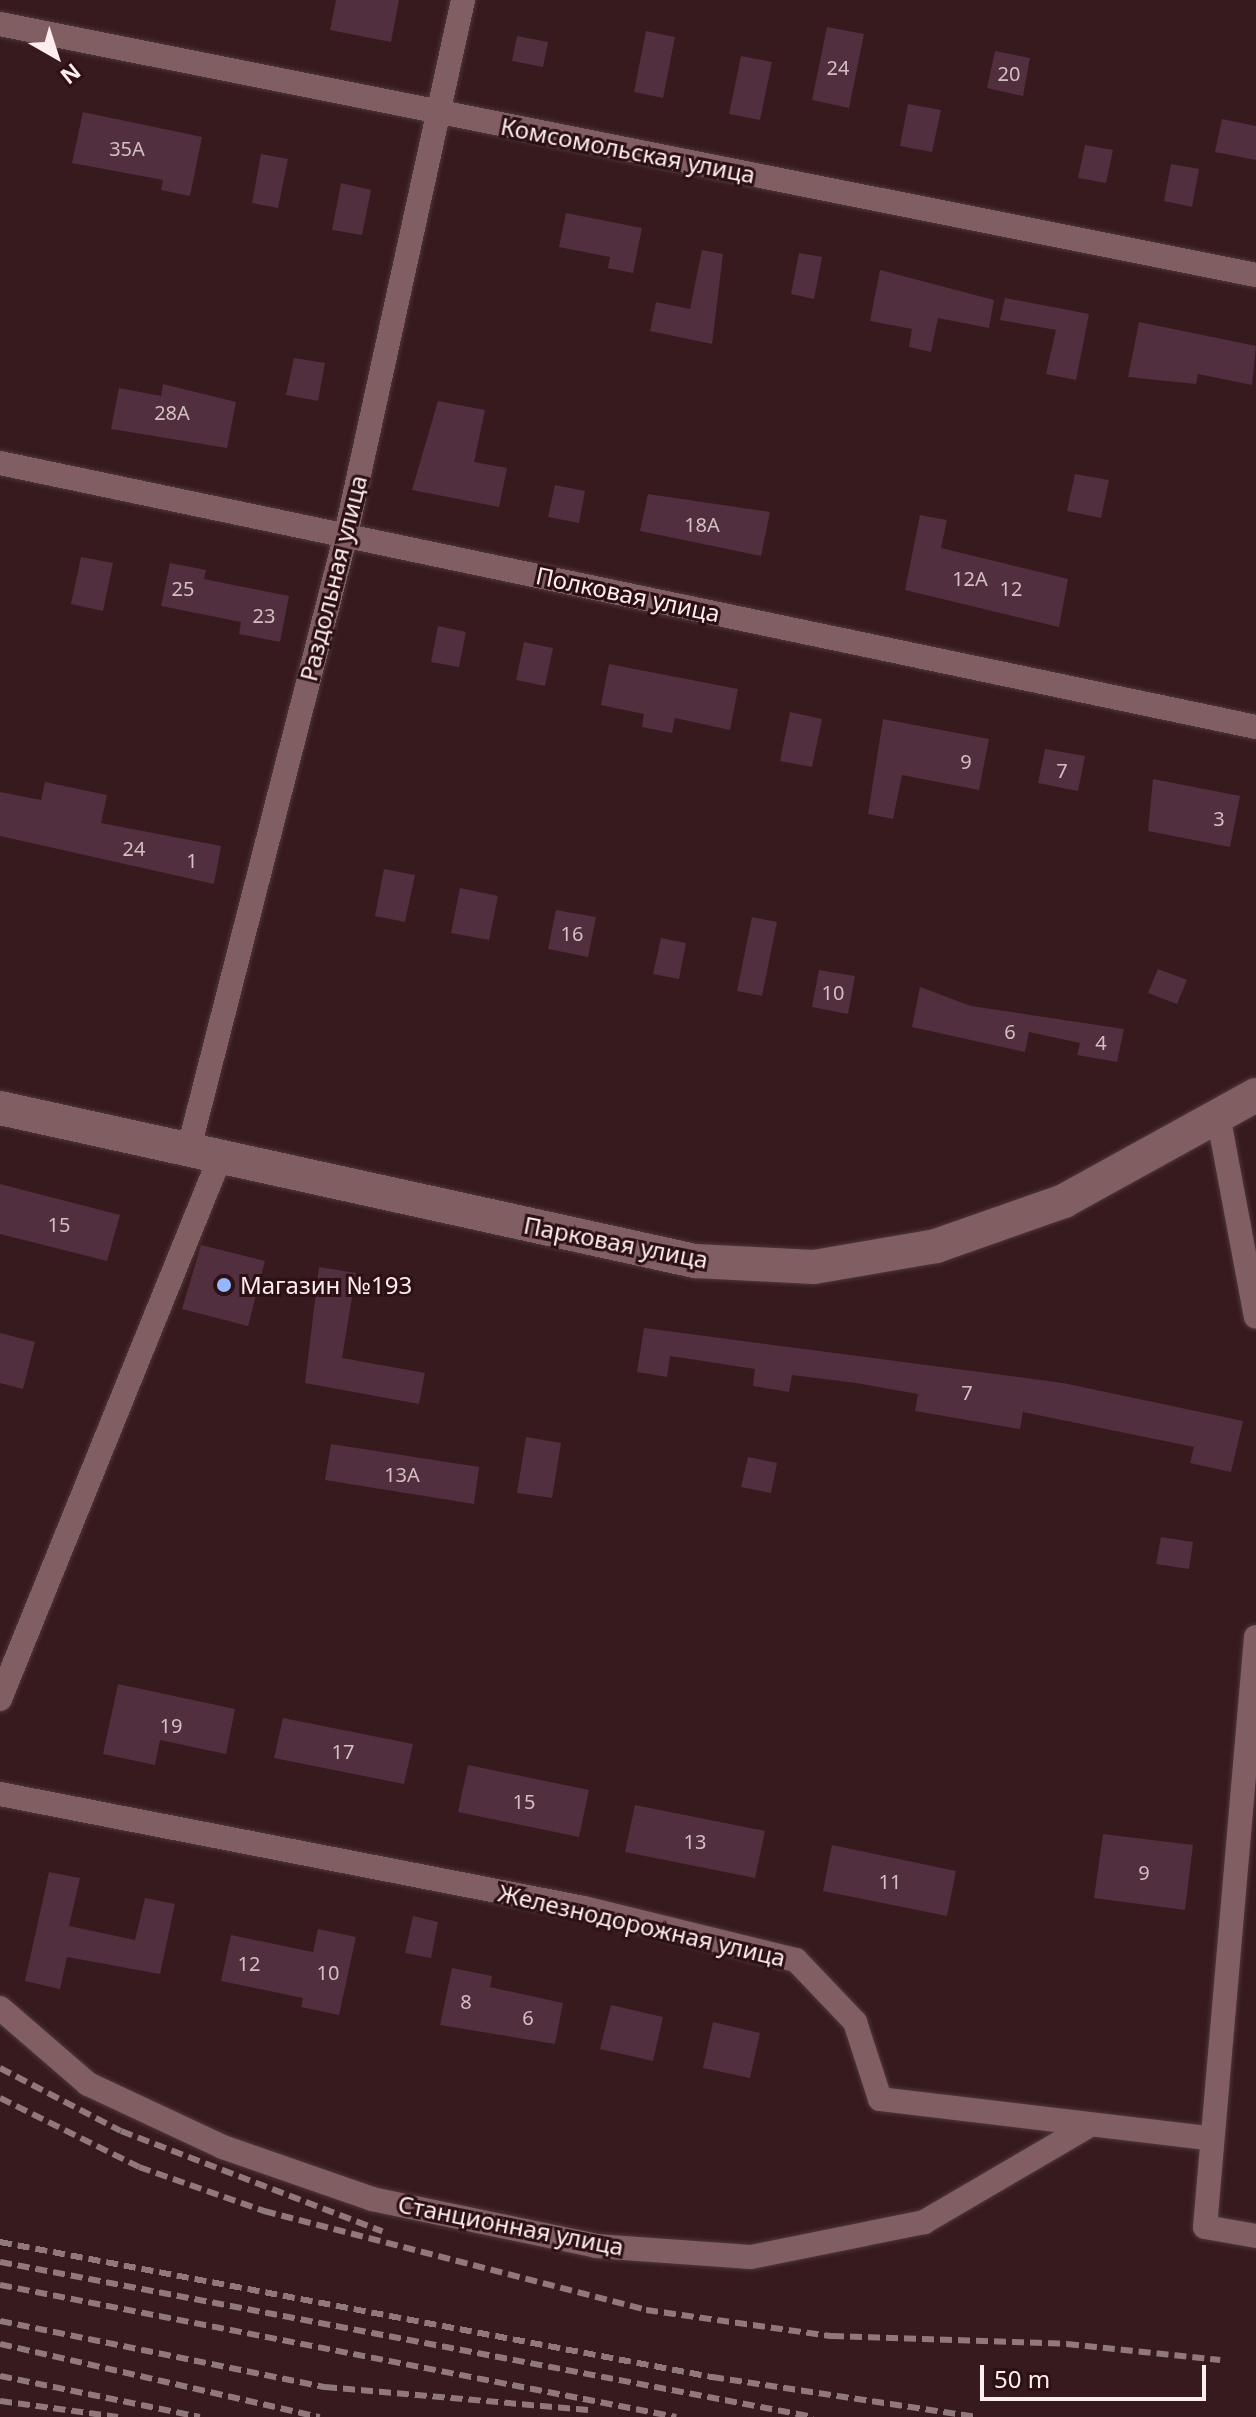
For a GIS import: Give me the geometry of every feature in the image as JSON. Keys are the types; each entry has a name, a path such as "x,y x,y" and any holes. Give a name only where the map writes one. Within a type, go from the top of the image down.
{"main road":[{"name":"Парковая улица","path":"0,1108 204,1156 695,1261 814,1267 936,1246 1064,1201 1219,1120 1256,1095"}],"street":[{"name":"Раздольная улица","path":"0,1699 204,1156 346,534 436,112 463,0"},
{"name":"Комсомольская улица","path":"0,24 1256,275"},
{"name":"Полковая улица","path":"0,463 1256,727"},
{"path":"1219,1120 1256,1317"},
{"path":"1256,1637 1208,2138 1205,2227 1256,2236"},
{"name":"Железнодорожная улица","path":"0,1794 584,1908 796,1960 855,2022 880,2099 1208,2138"},
{"name":"Станционная улица","path":"0,2008 88,2084 223,2147 372,2199 596,2246 751,2257 924,2222 1090,2125"}],"building":[{"path":"336,0 399,0 391,42 330,30"},
{"path":"827,27 864,34 849,108 812,100"},
{"path":"646,31 675,37 663,98 634,92"},
{"path":"517,36 548,42 543,67 512,61"},
{"path":"995,51 1030,58 1023,96 987,88"},
{"path":"741,56 772,62 760,120 729,114"},
{"path":"908,104 941,110 932,152 900,146"},
{"path":"83,112 202,137 190,196 161,190 163,180 72,163"},
{"path":"1222,119 1256,126 1256,160 1215,152"},
{"path":"1085,145 1113,150 1106,183 1078,178"},
{"path":"261,154 288,159 278,208 252,203"},
{"path":"1171,164 1199,169 1192,207 1164,201"},
{"path":"341,183 371,190 362,235 332,230"},
{"path":"566,213 642,228 633,273 608,268 610,257 559,247"},
{"path":"702,250 723,254 712,344 650,331 656,302 690,309"},
{"path":"799,253 822,257 814,299 791,294"},
{"path":"880,270 994,300 989,328 938,318 931,352 909,347 912,329 870,321"},
{"path":"1005,298 1089,314 1076,380 1046,374 1056,330 1000,320"},
{"path":"1139,322 1256,346 1252,385 1198,374 1196,384 1128,377"},
{"path":"294,358 325,363 318,401 286,395"},
{"path":"163,384 236,402 227,448 111,429 119,388 161,396"},
{"path":"438,401 485,410 474,462 507,468 499,507 412,490"},
{"path":"1075,474 1109,480 1101,518 1067,511"},
{"path":"555,485 585,491 579,523 548,517"},
{"path":"648,494 770,512 761,556 640,531"},
{"path":"920,515 947,520 941,548 1068,579 1059,627 905,590"},
{"path":"81,557 113,563 103,611 71,604"},
{"path":"170,563 206,570 204,579 289,596 280,642 239,634 241,622 161,606"},
{"path":"438,626 466,632 459,667 431,662"},
{"path":"524,642 553,648 545,686 516,680"},
{"path":"609,664 738,689 730,730 675,718 672,733 642,727 644,714 601,705"},
{"path":"790,712 822,719 812,767 780,761"},
{"path":"883,719 989,739 979,790 902,775 893,819 868,814"},
{"path":"1045,749 1085,756 1078,791 1038,783"},
{"path":"1153,779 1240,796 1230,847 1148,831"},
{"path":"45,782 107,795 101,823 221,846 214,884 0,836 0,792 41,800"},
{"path":"384,869 415,875 405,922 375,916"},
{"path":"460,888 498,896 489,940 451,933"},
{"path":"556,910 596,917 588,957 548,949"},
{"path":"752,917 777,922 762,996 737,991"},
{"path":"661,938 686,943 679,979 653,974"},
{"path":"1158,969 1187,980 1177,1004 1148,993"},
{"path":"819,970 855,976 848,1014 812,1007"},
{"path":"920,987 971,1006 1124,1029 1117,1062 1077,1055 1080,1043 1029,1032 1025,1052 912,1027"},
{"path":"0,1184 120,1215 107,1261 0,1234"},
{"name":"Магазин №193","path":"201,1245 265,1261 248,1326 182,1309"},
{"path":"319,1267 356,1273 342,1358 425,1373 419,1404 305,1383"},
{"path":"644,1328 1063,1383 1243,1421 1231,1472 1190,1463 1194,1447 1023,1412 1020,1429 915,1411 918,1394 856,1383 792,1375 789,1392 753,1386 755,1369 670,1356 667,1377 637,1372"},
{"path":"0,1333 35,1342 23,1389 0,1383"},
{"path":"526,1437 561,1443 552,1498 517,1493"},
{"path":"331,1444 479,1467 474,1504 325,1480"},
{"path":"748,1457 777,1463 771,1493 741,1487"},
{"path":"1161,1537 1193,1542 1189,1569 1156,1564"},
{"path":"118,1684 235,1709 226,1754 160,1740 155,1765 103,1754"},
{"path":"283,1718 413,1744 404,1784 274,1758"},
{"path":"468,1765 589,1790 579,1837 458,1812"},
{"path":"635,1805 765,1831 755,1878 625,1852"},
{"path":"1103,1834 1193,1845 1185,1910 1094,1898"},
{"path":"832,1845 956,1871 947,1916 823,1891"},
{"path":"49,1872 80,1878 69,1926 135,1940 145,1898 175,1904 160,1974 67,1957 60,1989 25,1981"},
{"path":"413,1916 438,1922 431,1958 405,1953"},
{"path":"318,1929 356,1937 339,2015 301,2007 303,1998 221,1981 231,1935 313,1952"},
{"path":"452,1968 492,1976 490,1987 563,2003 555,2044 440,2025"},
{"path":"611,2005 663,2017 653,2061 600,2049"},
{"path":"713,2022 760,2033 750,2078 703,2068"}],"railway":[{"path":"0,2068 121,2131 382,2231"},
{"path":"0,2098 139,2167 264,2211 646,2310 832,2336 1067,2344 1220,2360"},
{"path":"0,2242 712,2377 975,2417"},
{"path":"0,2262 813,2417"},
{"path":"0,2285 676,2417"},
{"path":"0,2321 325,2387 588,2410"},
{"path":"0,2344 320,2417"},
{"path":"0,2376 200,2417"},
{"path":"0,2401 118,2417"}],"place":[{"name":"Магазин №193","path":"224,1285"}]}
